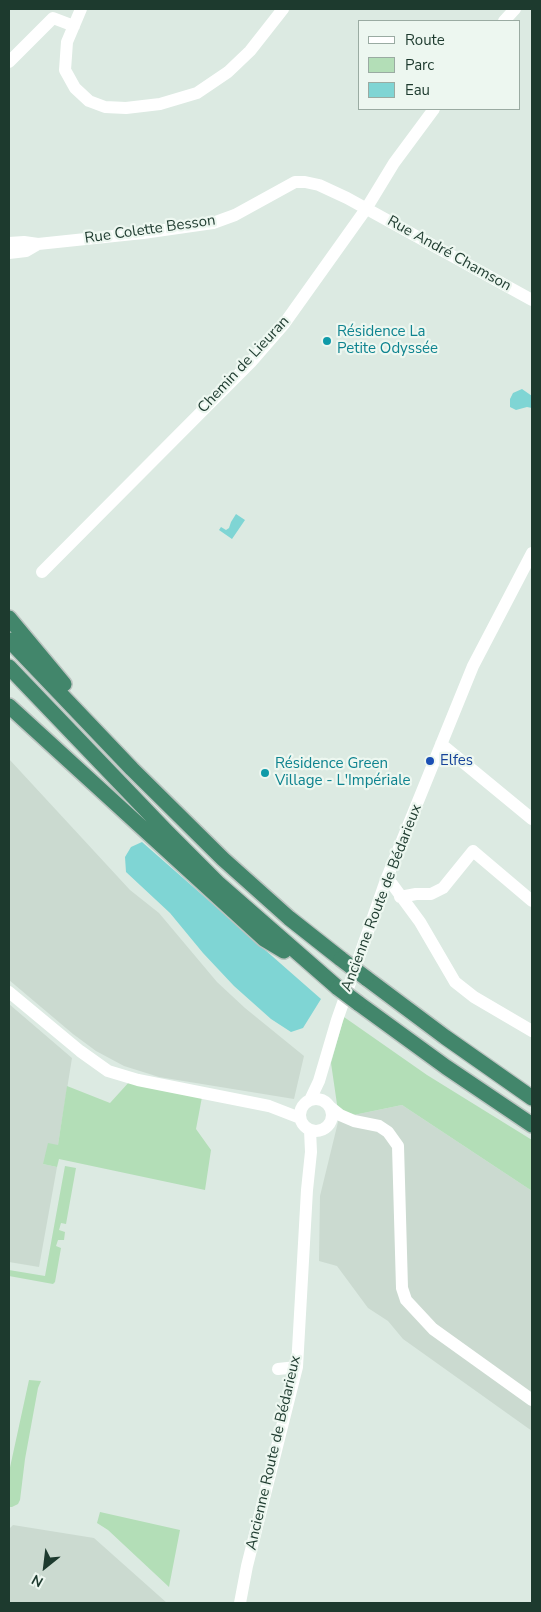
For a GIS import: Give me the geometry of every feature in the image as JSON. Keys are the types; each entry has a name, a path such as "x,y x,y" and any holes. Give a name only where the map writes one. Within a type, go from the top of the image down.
{"highway":[{"path":"9,618 90,715 114,751"},
{"path":"9,640 114,751 190,828 250,885 366,978 445,1037 532,1098"},
{"path":"9,668 186,852 219,884 320,973 422,1050 532,1125"},
{"path":"9,706 264,939 320,973"}],"street":[{"path":"81,9 67,42 66,70 75,88 89,101 105,107 126,108 160,104 197,93 228,72 250,51 276,21 283,9"},
{"path":"505,20 515,9"},
{"path":"9,62 53,18 74,26"},
{"name":"Chemin de Lieuran","path":"42,572 251,362 284,324 366,209 394,163 433,110"},
{"name":"Rue Colette Besson","path":"9,243 24,242 38,244 160,231 213,223 235,215 294,182 320,185 366,209"},
{"name":"Rue André Chamson","path":"366,209 532,300"},
{"name":"Rue Colette Besson","path":"9,253 26,250 38,244"},
{"name":"Ancienne Route de Bédarieux","path":"308,1101 319,1081 337,1020 386,880 441,744 473,666 532,553"},
{"path":"441,744 532,819"},
{"path":"400,897 431,894 443,888 474,851 532,901"},
{"path":"386,880 392,884 420,922 455,982 474,997 532,1031"},
{"path":"9,992 80,1051 108,1071 138,1080 269,1106 300,1118"},
{"name":"Ancienne Route de Bédarieux","path":"326,1055 323,1083 328,1105"},
{"path":"269,1106 319,1099 340,1115 354,1121 379,1126 388,1132 398,1146 402,1288 406,1300 433,1329 532,1400"},
{"path":"308,1101 300,1110 300,1118 303,1126 310,1130 315,1131 327,1126 354,1121"},
{"path":"327,1126 332,1118 328,1105"},
{"name":"Ancienne Route de Bédarieux","path":"312,1152 327,1126"},
{"name":"Ancienne Route de Bédarieux","path":"240,1603 298,1367 307,1190 312,1152 310,1130"},
{"path":"278,1368 298,1367"}],"shaded area":[{"path":"9,759 130,890 159,913 217,982 245,1008 304,1056 294,1099 159,1077 124,1066 96,1051 73,1034 9,980"},
{"path":"9,1004 72,1058 58,1145 43,1164 57,1167 39,1267 9,1262"},
{"path":"402,1105 532,1191 532,1431 403,1339 388,1321 368,1308 337,1266 319,1261 320,1196 339,1118"},
{"path":"13,1525 94,1538 167,1603 9,1603 9,1529"}],"green space":[{"path":"344,1017 427,1075 532,1140 532,1191 402,1105 339,1118 331,1063"},
{"path":"130,1081 202,1097 196,1129 211,1150 205,1190 59,1159 57,1167 43,1164 48,1143 58,1145 67,1086 110,1103"},
{"path":"65,1166 76,1168 66,1224 61,1223 59,1230 65,1232 64,1240 58,1240 56,1246 61,1248 55,1282 53,1284 9,1276 9,1270 45,1276"},
{"path":"29,1380 41,1381 38,1388 25,1459 20,1500 18,1504 9,1507 9,1472"},
{"path":"100,1512 180,1530 169,1587 108,1530 97,1523"}],"water":[{"path":"522,389 532,396 532,408 527,407 516,410 510,407 510,399 513,393"},
{"path":"236,514 245,520 232,539 219,530 221,527 226,530 229,528"},
{"path":"142,842 321,999 303,1028 291,1032 271,1019 234,986 203,953 170,913 126,872 125,857 131,847"}],"place":[{"name":"Résidence La Petite Odyssée","path":"327,341"},
{"name":"Elfes","path":"430,761"},
{"name":"Résidence Green Village - L'Impériale","path":"265,773"}]}
